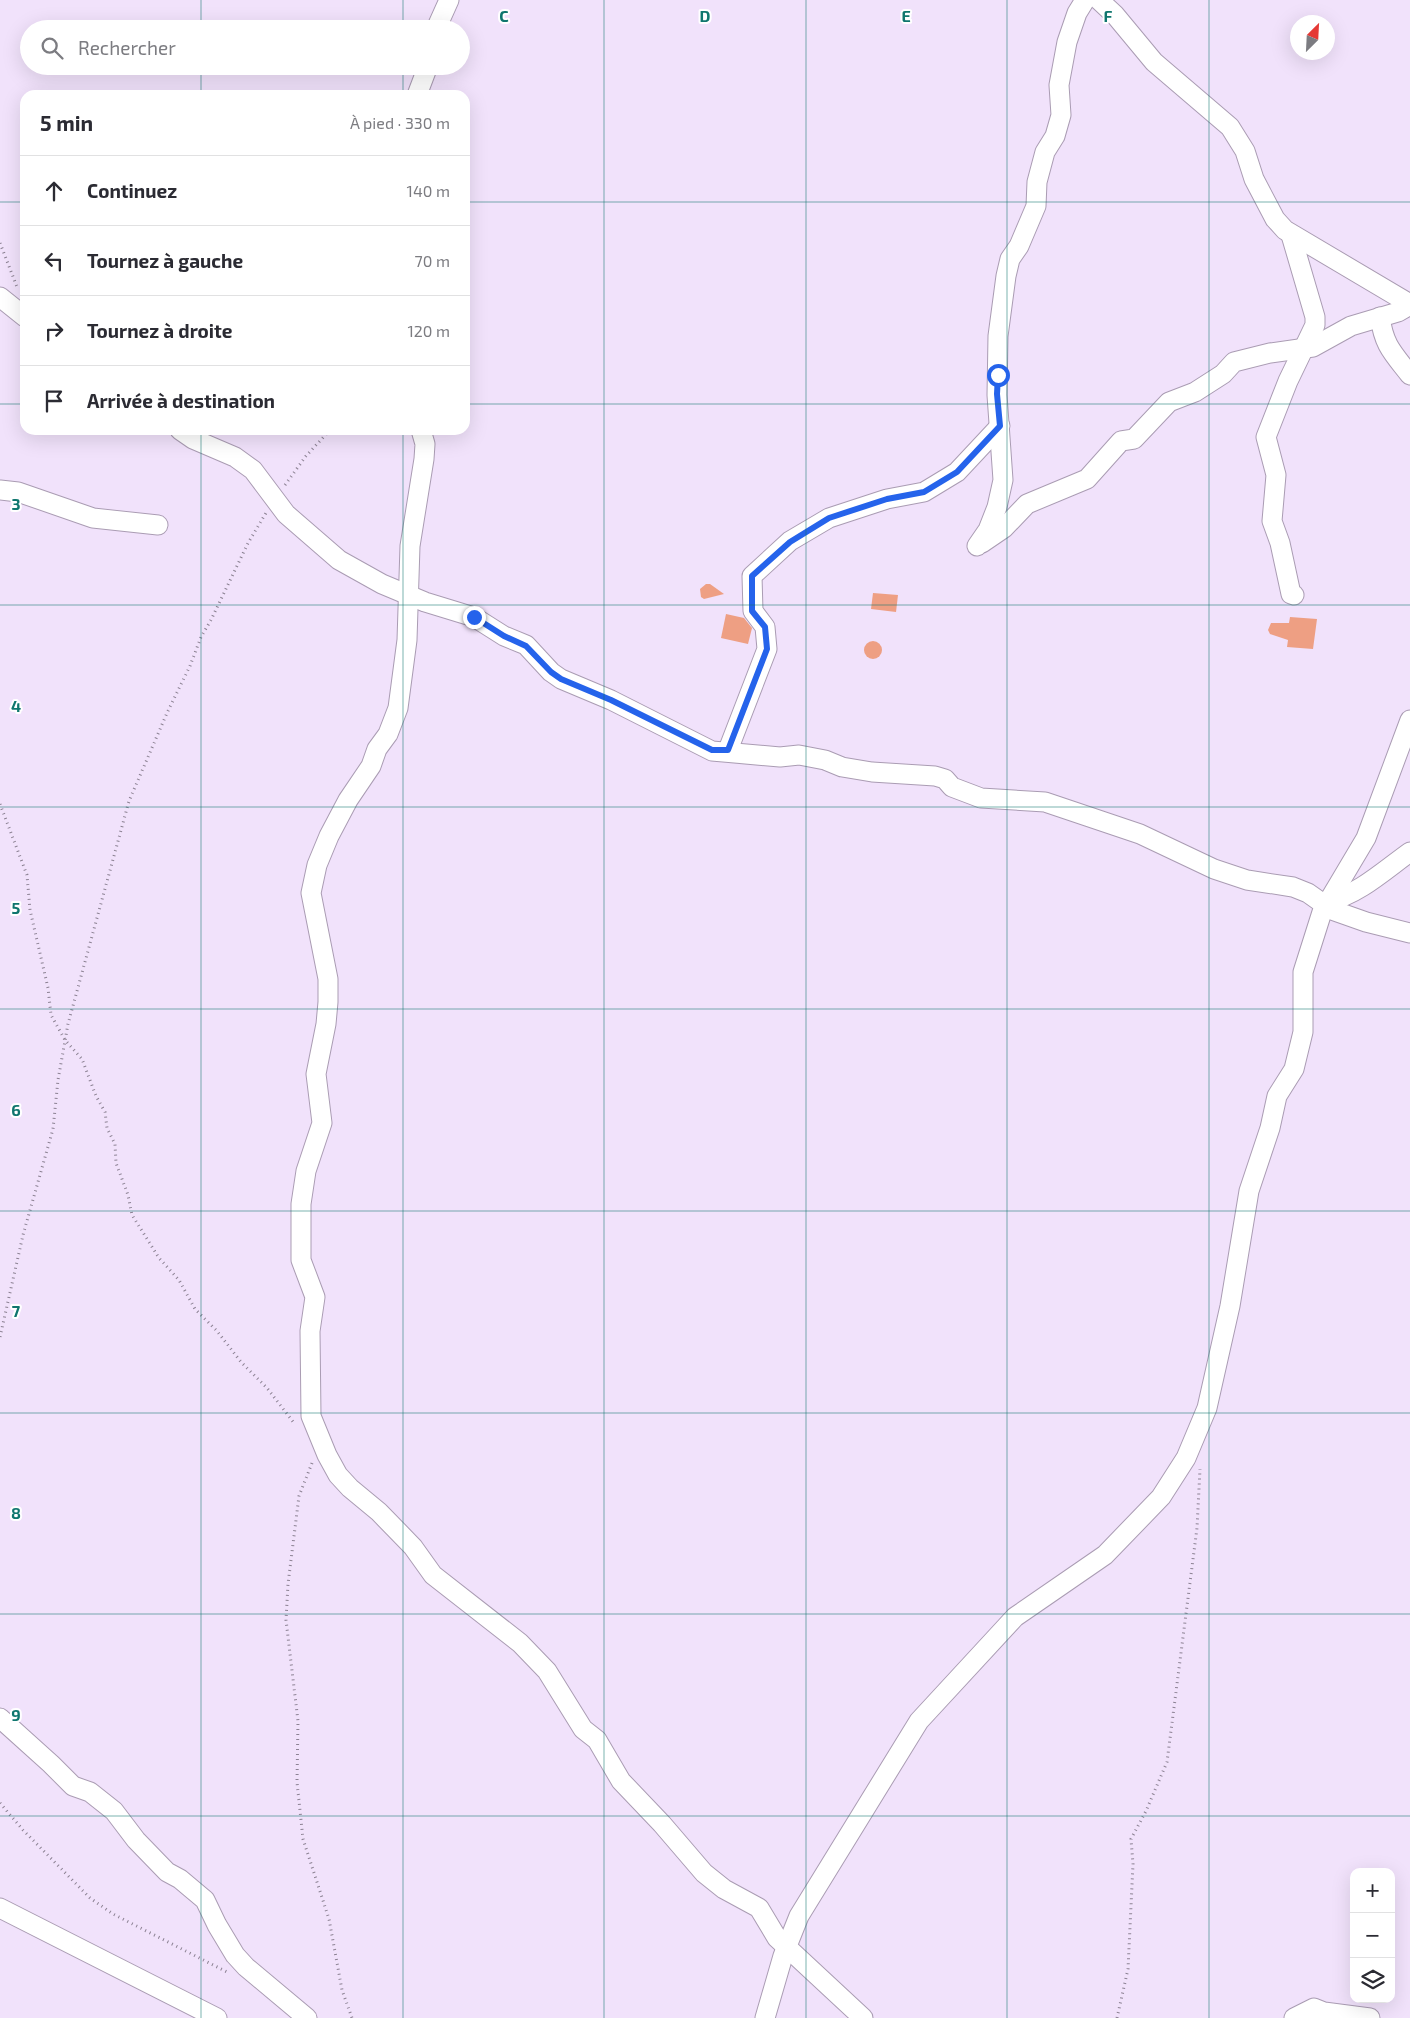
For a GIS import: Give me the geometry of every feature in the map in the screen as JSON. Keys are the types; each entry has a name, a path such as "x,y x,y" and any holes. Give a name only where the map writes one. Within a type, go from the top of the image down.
{"street":[{"path":"440,20 449,0"},
{"path":"1085,0 1077,13 1067,42 1059,85 1061,115 1055,136 1045,152 1038,182 1036,206 1019,246 1010,259 1006,276 998,336 997,394 1003,480 997,507 988,530 977,546 1004,528 1027,504 1087,479 1121,441 1134,439 1169,402 1195,392 1223,374 1234,362 1270,353 1313,347 1351,326 1398,312 1410,304 1365,279 1302,239 1291,235 1276,220 1254,179 1245,151 1230,127 1154,62 1115,15 1099,0"},
{"path":"419,90 425,75"},
{"path":"1291,235 1316,317 1315,325 1288,381 1266,437 1276,475 1272,521 1280,543 1291,594 1294,595"},
{"path":"0,298 20,313"},
{"path":"1380,317 1383,337 1392,354 1410,376"},
{"path":"728,750 767,649 765,627 752,611 752,576 790,542 829,518 887,499 924,492 957,472 1000,426"},
{"path":"187,435 235,457 253,470 286,514 339,560 382,584 426,602 474,617 504,636 526,646 551,672 561,679 611,700 712,750 728,750 748,755 799,755 872,772 934,776 945,779 952,787 981,798 1045,802 1140,834 1214,869 1247,880 1293,887 1366,922 1410,933"},
{"path":"422,435 425,444 424,459 410,546 410,594 405,662 398,708 388,734 376,749 371,766 348,800 328,836 318,864 311,893 328,979 326,1024 316,1074 322,1123 306,1171 301,1204 301,1260 315,1297 310,1331 311,1416 327,1455 344,1482 379,1512 413,1547 433,1575 520,1643 547,1671 583,1729 597,1740 621,1781 704,1873 724,1889 759,1908 777,1938 863,2018"},
{"path":"0,490 18,492 93,518 158,525"},
{"path":"765,2018 787,1947 799,1916 919,1721 1015,1617 1105,1555 1161,1497 1186,1458 1207,1408 1230,1306 1249,1190 1270,1128 1277,1096 1294,1069 1301,1041 1303,1032 1303,972 1327,904 1366,838 1410,720"},
{"path":"1327,904 1359,888 1410,852"},
{"path":"0,1718 73,1786 90,1792 114,1811 136,1840 167,1872 180,1879 205,1900 217,1925 235,1954 246,1967 307,2018"},
{"path":"0,1908 217,2018"},
{"path":"1294,2018 1314,2008 1324,2012 1370,2018"}],"path":[{"path":"0,244 19,290"},
{"path":"0,1337 23,1235 53,1129 65,1040 85,955 129,801 190,666 200,637 274,498 306,456 325,435"},
{"path":"0,804 27,875 30,910 48,988 51,1015 65,1040 82,1059 96,1096 105,1112 107,1128 115,1144 116,1163 128,1195 132,1216 159,1258 178,1280 198,1313 267,1388 296,1427"},
{"path":"1117,2018 1128,1969 1133,1864 1130,1839 1167,1762 1173,1721 1189,1577 1197,1528 1201,1477 1196,1434"},
{"path":"314,1457 299,1496 288,1584 286,1620 298,1721 297,1782 302,1840 329,1919 342,1990 352,2018"},
{"path":"0,1803 23,1830 90,1898 113,1914 228,1973"}],"building":[{"path":"706,584 710,584 724,594 704,599 701,597 700,589"},
{"path":"873,593 898,595 896,612 871,609"},
{"path":"726,614 744,618 752,628 748,644 721,638"},
{"path":"1290,617 1317,619 1313,649 1287,647 1288,640 1270,634 1268,630 1271,623 1289,623"},
{"path":"873,641 879,644 882,650 879,656 873,659 867,656 864,650 867,644"}],"route":[{"path":"474,617 504,636 526,646 537,659 561,679 611,700 663,728 712,750 728,750 756,683 767,649 765,627 752,611 752,576 790,542 829,518 887,499 924,492 957,472 1000,426 997,394 998,375"}]}
